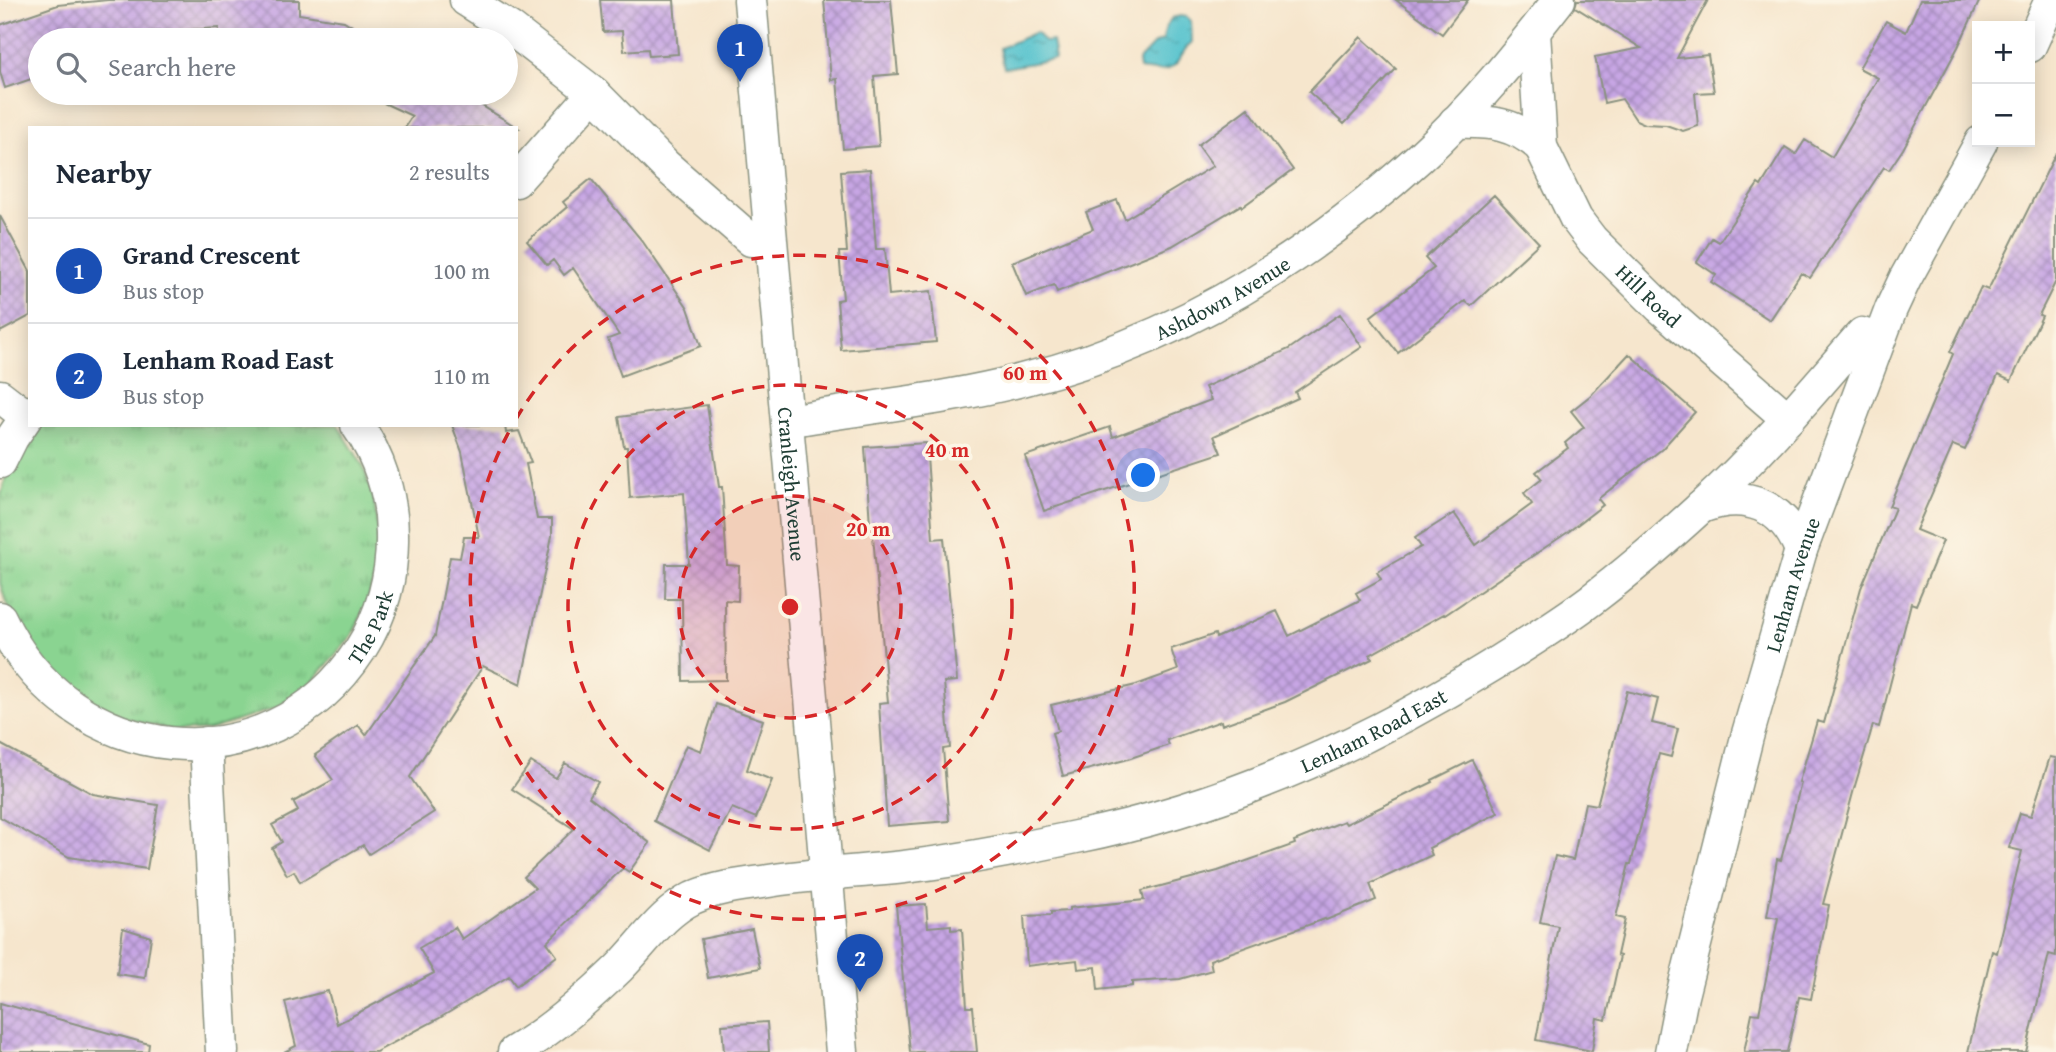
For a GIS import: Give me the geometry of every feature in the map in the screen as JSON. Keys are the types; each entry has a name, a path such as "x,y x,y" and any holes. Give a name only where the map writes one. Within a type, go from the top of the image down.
{"street":[{"path":"466,0 510,28"},
{"name":"Cranleigh Avenue","path":"750,0 842,1052"},
{"name":"Ashdown Avenue","path":"788,421 1024,380 1144,339 1251,285 1298,256 1401,174 1455,122 1559,0"},
{"path":"2035,35 2051,0"},
{"name":"Hill Road","path":"1534,32 1541,147 1563,196 1592,240 1670,315 1788,419"},
{"path":"518,34 594,93 665,165 735,227 751,240 769,240"},
{"path":"518,179 594,93"},
{"path":"1455,122 1480,121 1513,127 1528,135 1541,147"},
{"name":"Lenham Avenue","path":"1671,1052 1682,996 1747,737 1801,550 1879,339 1905,279 1978,147"},
{"name":"Lenham Road East","path":"514,1052 597,989 670,912 709,892 808,874 961,859 1142,822 1204,805 1326,756 1410,714 1529,643 1591,600 1701,507 1788,419 1862,334 1879,339"},
{"path":"0,396 28,414 0,462"},
{"name":"The Park","path":"0,618 9,638 40,680 80,713 103,726 153,741 206,743 254,733 299,712 337,681 366,641 377,619 390,572 392,522 382,474 358,427"},
{"path":"1701,507 1731,499 1761,505 1786,523 1801,550"},
{"path":"206,743 222,1052"}],"green space":[{"path":"33,427 339,427 363,466 374,500 378,535 376,570 367,604 352,636 306,689 276,708 209,730 174,731 106,713 48,673 10,614 0,583 0,499 6,476 21,444"}],"water":[{"path":"1180,16 1191,21 1192,42 1175,65 1165,70 1139,69 1138,61 1154,44 1163,40 1166,26 1172,18"},
{"path":"1036,32 1044,42 1052,41 1055,59 1004,68 1000,48"}],"building":[{"path":"108,0 299,0 299,14 344,21 355,28 28,28 28,80 5,88 0,72 0,25 58,5"},
{"path":"600,0 674,0 678,54 649,56 648,49 624,51 622,31 603,32"},
{"path":"824,0 891,0 898,74 874,76 879,146 843,149 837,79 831,80"},
{"path":"1396,0 1468,0 1442,34"},
{"path":"1577,0 1708,0 1677,58 1708,55 1714,92 1695,93 1698,126 1683,131 1666,125 1645,124 1636,120 1622,99 1604,103 1595,57 1641,48 1575,7"},
{"path":"1920,0 1980,0 1903,149 1889,170 1884,167 1810,278 1801,273 1770,320 1711,282 1716,275 1697,262 1712,238 1719,242 1758,184 1761,186 1785,147 1796,154 1805,140 1832,157 1878,78 1859,68 1886,21 1906,32"},
{"path":"1361,37 1396,69 1344,124 1309,92"},
{"path":"388,105 481,105 515,126 405,126 412,116"},
{"path":"1248,108 1293,170 1242,207 1241,205 1172,246 1057,292 1054,285 1026,296 1012,262 1093,229 1086,212 1117,200 1125,219 1213,166 1198,145"},
{"path":"2056,153 2056,281 2011,381 1998,375 1965,450 1953,445 1916,530 1943,541 1916,605 1911,603 1879,727 1873,725 1854,789 1823,904 1829,905 1811,999 1799,997 1787,1052 1744,1052 1752,1013 1759,1014 1778,918 1767,916 1777,859 1781,860 1801,783 1799,782 1817,721 1824,723 1861,588 1895,508 1889,506 1953,354 1950,352 1981,287 1988,290"},
{"path":"870,169 876,249 885,249 889,295 931,291 936,342 841,350 837,300 843,299 839,252 847,252 841,171"},
{"path":"591,179 643,242 688,308 701,346 621,376 608,339 619,335 573,268 564,275 553,260 547,265 527,241 567,207 563,202"},
{"path":"1494,195 1539,243 1471,306 1465,301 1398,353 1370,317 1434,268 1425,258"},
{"path":"0,216 28,267 28,317 0,332"},
{"path":"1340,314 1362,347 1295,392 1298,398 1214,436 1221,453 1044,511 1025,456 1110,427 1113,437 1211,400 1205,387 1289,349"},
{"path":"1629,354 1695,412 1662,449 1598,499 1603,505 1568,532 1445,615 1370,655 1372,659 1285,702 1222,725 1221,721 1167,740 1169,745 1125,760 1063,776 1052,733 1058,731 1051,705 1136,685 1178,670 1171,649 1215,634 1216,638 1277,611 1289,636 1360,600 1356,593 1381,579 1377,572 1421,547 1415,538 1454,513 1476,545 1532,504 1524,493 1542,479 1536,472 1568,448 1565,443 1584,427 1571,411 1591,395"},
{"path":"707,405 719,487 722,487 727,565 739,566 738,601 725,600 726,680 683,681 682,599 665,599 666,564 689,564 684,493 630,498 627,447 624,447 619,417"},
{"path":"453,427 505,427 506,433 519,431 531,463 526,464 537,519 552,519 552,536 521,684 483,666 410,777 434,812 369,854 363,845 300,882 294,871 287,875 272,848 282,842 272,825 298,811 293,802 333,780 315,755 358,725 366,735 435,636 450,557 460,558 464,537 479,537 462,452"},
{"path":"926,443 933,539 944,538 957,681 944,682 950,748 943,749 949,821 887,826 879,703 888,702 865,447"},
{"path":"1627,691 1658,699 1652,723 1678,729 1671,757 1659,754 1629,864 1616,917 1625,919 1617,955 1620,956 1606,1020 1597,1018 1592,1051 1536,1040 1558,926 1540,922 1555,856 1573,860 1585,803 1597,805"},
{"path":"716,704 763,720 747,770 772,780 756,818 732,808 710,850 654,821 686,745 701,751"},
{"path":"0,744 93,794 158,805 147,869 69,857 0,817"},
{"path":"2050,757 2056,758 2056,956 2049,954 2026,1052 1968,1052 1992,951 1997,953 2022,851 2009,848 2020,813 2031,816"},
{"path":"1472,760 1498,813 1429,848 1432,855 1370,884 1376,900 1210,960 1212,970 1180,979 1132,982 1132,986 1098,990 1096,967 1078,969 1077,960 1027,966 1024,916 1051,915 1051,912 1069,911 1069,908 1144,900 1142,891 1218,871 1295,844 1294,841 1344,821 1346,824"},
{"path":"531,762 556,778 565,763 598,782 589,797 650,843 629,872 623,868 547,942 557,956 516,986 509,976 438,1019 376,1052 284,1052 296,1046 285,1002 328,991 337,1024 434,973 419,948 455,927 462,939 535,888 524,877 574,829 512,789"},
{"path":"926,904 928,927 951,925 951,930 962,929 967,1007 973,1007 977,1052 910,1052 896,906"},
{"path":"123,928 151,937 145,978 117,974"},
{"path":"752,929 760,968 708,978 701,939"},
{"path":"0,1003 149,1044 148,1052 0,1052"},
{"path":"767,1022 769,1052 724,1052 722,1025"}],"place":[{"name":"Grand Crescent","path":"740,82"},
{"name":"Lenham Road East","path":"860,992"}]}
